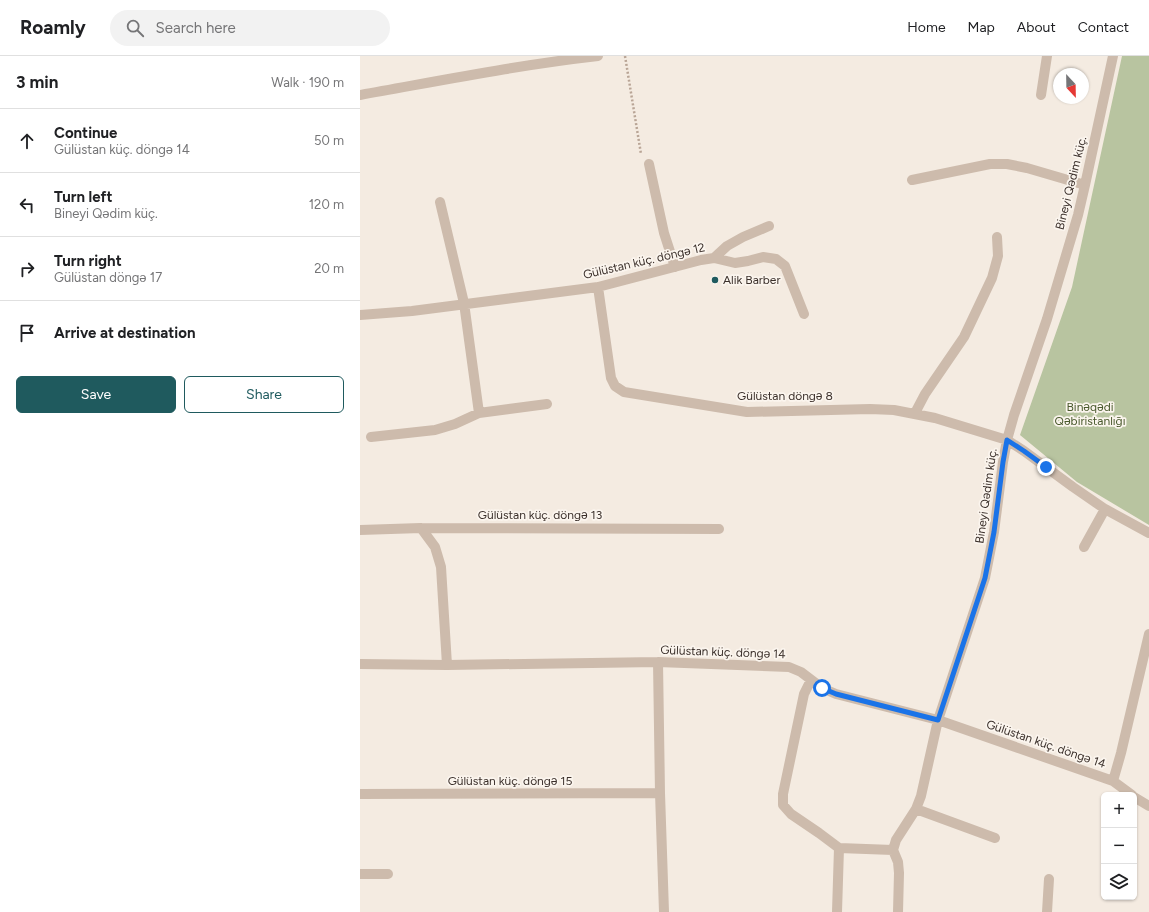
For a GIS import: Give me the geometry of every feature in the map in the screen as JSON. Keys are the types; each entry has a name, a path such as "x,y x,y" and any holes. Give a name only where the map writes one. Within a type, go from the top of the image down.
{"street":[{"path":"360,95 514,68 598,56"},
{"path":"1041,95 1047,56"},
{"name":"Bineyi Qədim küç.","path":"893,850 896,840 916,809 921,796 938,720 985,578 994,532 1007,440 1014,415 1047,319 1078,215 1113,56"},
{"path":"649,164 664,233 675,267"},
{"path":"912,180 990,164 1006,164 1027,168 1085,185"},
{"path":"440,202 464,303 479,413"},
{"path":"714,258 727,246 743,237 770,226"},
{"path":"915,413 925,394 964,337 989,284 996,267 998,256 997,237"},
{"name":"Gülüstan küç. döngə 12","path":"360,315 598,288 701,260 714,258 735,263 763,257 776,259 785,266 804,314"},
{"name":"Gülüstan döngə 8","path":"598,288 612,378 615,386 624,392 747,412 870,409 894,410 935,418 1007,440 1105,509 1149,533"},
{"path":"371,437 435,430 455,424 479,413 547,404"},
{"path":"1084,547 1105,509"},
{"path":"421,528 435,547 441,567 447,665"},
{"name":"Gülüstan küç. döngə 13","path":"360,530 421,528 720,529"},
{"path":"1113,781 1149,634"},
{"path":"658,662 664,912"},
{"name":"Gülüstan küç. döngə 14","path":"360,664 447,665 658,662 789,667 801,672 822,688 836,694 938,720 1113,781 1127,792"},
{"path":"811,680 804,694 783,794 784,805 791,814 820,833 839,848 893,850 898,862 899,873 898,912"},
{"name":"Gülüstan küç. döngə 15","path":"360,794 660,793"},
{"name":"Gülüstan küç. döngə 14","path":"1137,800 1149,806"},
{"path":"916,809 995,838"},
{"path":"837,912 839,848"},
{"path":"360,874 388,874"},
{"path":"1046,912 1049,880"}],"path":[{"path":"625,56 641,153 649,164"}],"green space":[{"name":"Binəqədi Qəbiristanlığı","path":"1122,56 1149,56 1149,525 1077,482 1020,435 1072,287"}],"place":[{"name":"Alik Barber","path":"715,280"}],"route":[{"path":"822,688 836,694 938,720 985,578 994,532 1007,440 1046,467"}]}
